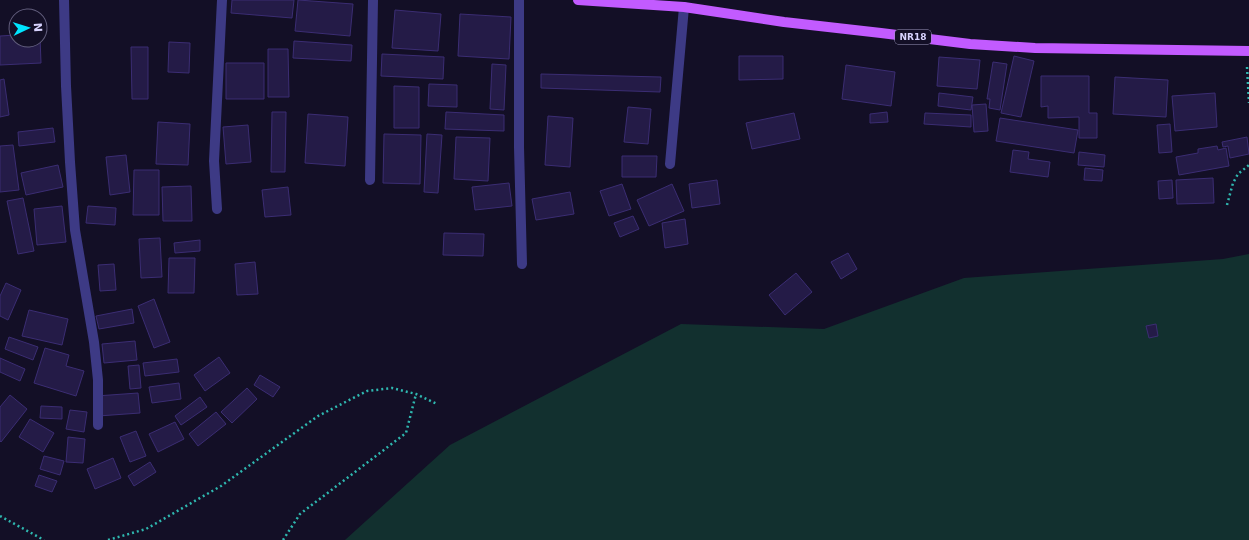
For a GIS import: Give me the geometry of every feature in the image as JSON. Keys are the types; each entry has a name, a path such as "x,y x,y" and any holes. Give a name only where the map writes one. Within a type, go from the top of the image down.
{"main road":[{"name":"NR18","path":"578,0 684,7 784,22 970,44 1035,48 1246,51"}],"street":[{"path":"64,0 69,154 75,230 94,342 98,380 98,425"},
{"path":"217,209 214,161 220,13 222,0"},
{"path":"370,180 373,0"},
{"path":"518,0 522,264"},
{"path":"670,164 684,7"}],"path":[{"path":"1246,51 1249,103"},
{"path":"1227,204 1233,183 1238,174 1249,165"},
{"path":"108,540 146,529 221,486 318,416 367,391 392,388 416,394 438,404"},
{"path":"283,540 300,514 406,433 416,394"},
{"path":"0,516 44,540"}],"green space":[{"path":"1249,254 1249,540 345,540 450,445 681,324 824,329 964,278 1223,259"}],"building":[{"path":"232,0 294,0 292,18 231,13"},
{"path":"298,0 353,4 350,36 295,31"},
{"path":"395,10 441,14 438,51 392,48"},
{"path":"460,14 511,17 509,59 458,56"},
{"path":"0,36 8,36 8,48 40,48 41,63 0,65"},
{"path":"294,41 352,45 351,61 293,58"},
{"path":"169,42 190,43 189,73 168,72"},
{"path":"131,47 148,47 148,99 132,99"},
{"path":"268,49 288,49 289,97 268,97"},
{"path":"382,54 444,57 443,79 381,76"},
{"path":"739,56 783,56 783,79 739,80"},
{"path":"1014,56 1034,61 1021,117 1001,113"},
{"path":"939,57 980,60 977,89 937,86"},
{"path":"993,62 1007,64 1000,110 989,108 990,99 987,99"},
{"path":"226,63 264,63 264,99 226,99"},
{"path":"492,64 506,65 504,110 490,109"},
{"path":"846,65 895,72 891,106 842,99"},
{"path":"541,74 661,77 660,92 541,88"},
{"path":"1041,76 1089,76 1089,113 1097,113 1097,138 1079,138 1079,117 1048,118 1048,106 1041,107"},
{"path":"1115,77 1168,80 1166,117 1113,114"},
{"path":"4,79 9,115 0,117 0,80"},
{"path":"429,84 457,85 457,107 428,106"},
{"path":"394,86 419,87 419,128 394,128"},
{"path":"939,93 973,97 971,110 938,106"},
{"path":"1215,93 1217,127 1175,131 1172,96"},
{"path":"986,104 988,131 974,132 972,105"},
{"path":"628,107 651,109 648,144 624,142"},
{"path":"272,112 286,112 285,172 271,172"},
{"path":"446,112 504,115 504,131 445,129"},
{"path":"887,112 888,122 870,123 870,114"},
{"path":"794,113 800,139 752,149 746,123"},
{"path":"925,113 971,115 971,127 924,124"},
{"path":"308,114 348,117 345,166 305,163"},
{"path":"548,116 573,118 570,167 545,165"},
{"path":"1000,118 1078,130 1074,153 996,141"},
{"path":"158,122 190,124 188,165 156,164"},
{"path":"1170,124 1172,152 1159,153 1157,125"},
{"path":"248,125 251,162 226,164 223,127"},
{"path":"53,128 55,142 19,146 18,132"},
{"path":"384,134 421,135 420,184 383,183"},
{"path":"427,134 442,135 438,193 424,192"},
{"path":"456,137 490,138 488,181 454,179"},
{"path":"1247,137 1249,154 1230,158 1228,146 1223,147 1222,142"},
{"path":"13,145 19,190 0,192 0,146"},
{"path":"1217,146 1218,150 1226,148 1229,166 1179,175 1176,157 1198,153 1198,149"},
{"path":"1013,150 1029,152 1028,159 1050,162 1048,177 1010,172"},
{"path":"1079,152 1105,155 1104,167 1078,165"},
{"path":"126,155 130,192 110,195 106,157"},
{"path":"622,156 657,156 656,177 622,177"},
{"path":"58,165 63,187 26,195 21,173"},
{"path":"1085,168 1103,170 1102,181 1084,180"},
{"path":"134,170 159,170 159,215 133,215"},
{"path":"1213,178 1214,203 1177,204 1176,180"},
{"path":"717,180 720,204 692,208 689,184"},
{"path":"1172,180 1173,198 1159,199 1158,181"},
{"path":"509,183 512,206 475,210 472,187"},
{"path":"622,184 631,209 609,216 600,191"},
{"path":"672,184 684,211 649,226 637,200"},
{"path":"191,186 192,221 163,221 162,187"},
{"path":"288,187 291,215 265,217 262,190"},
{"path":"570,192 574,214 536,220 532,199"},
{"path":"23,198 34,251 18,254 7,201"},
{"path":"62,206 66,242 37,245 34,209"},
{"path":"88,206 116,208 115,225 86,223"},
{"path":"633,216 639,229 620,237 614,223"},
{"path":"685,219 688,244 665,248 662,223"},
{"path":"444,233 484,234 483,256 443,255"},
{"path":"160,238 162,277 141,278 139,239"},
{"path":"200,240 200,251 175,253 174,243"},
{"path":"848,253 857,269 841,279 831,262"},
{"path":"169,258 195,258 194,293 168,293"},
{"path":"255,262 258,294 237,295 235,264"},
{"path":"114,264 116,290 100,291 98,265"},
{"path":"796,273 812,292 785,315 769,295"},
{"path":"6,283 21,290 8,320 0,316 0,296"},
{"path":"154,299 170,342 154,348 138,306"},
{"path":"132,309 134,323 99,329 96,316"},
{"path":"29,310 68,319 62,345 22,336"},
{"path":"1156,324 1158,336 1149,338 1146,326"},
{"path":"9,337 38,347 33,360 5,349"},
{"path":"135,341 137,360 104,363 102,344"},
{"path":"45,348 69,355 66,366 84,371 76,396 34,383"},
{"path":"219,357 230,373 205,391 194,375"},
{"path":"0,358 25,369 20,381 0,372"},
{"path":"177,359 179,372 145,376 143,363"},
{"path":"139,365 141,388 130,389 128,366"},
{"path":"260,375 280,387 273,397 254,385"},
{"path":"179,383 181,399 152,403 149,387"},
{"path":"247,388 257,399 232,423 221,412"},
{"path":"138,393 140,413 98,416 96,396"},
{"path":"10,395 27,409 1,442 0,407"},
{"path":"200,397 207,407 181,425 175,416"},
{"path":"41,406 62,407 62,419 40,418"},
{"path":"70,410 87,412 84,432 66,429"},
{"path":"216,412 226,424 198,446 189,434"},
{"path":"30,419 54,433 43,452 19,437"},
{"path":"175,422 184,439 158,452 149,434"},
{"path":"136,431 146,456 130,462 120,437"},
{"path":"68,437 85,439 83,463 66,462"},
{"path":"44,456 64,461 60,475 40,469"},
{"path":"113,458 121,478 95,489 87,469"},
{"path":"150,462 156,472 134,486 128,476"},
{"path":"39,475 57,481 52,492 35,486"}]}
